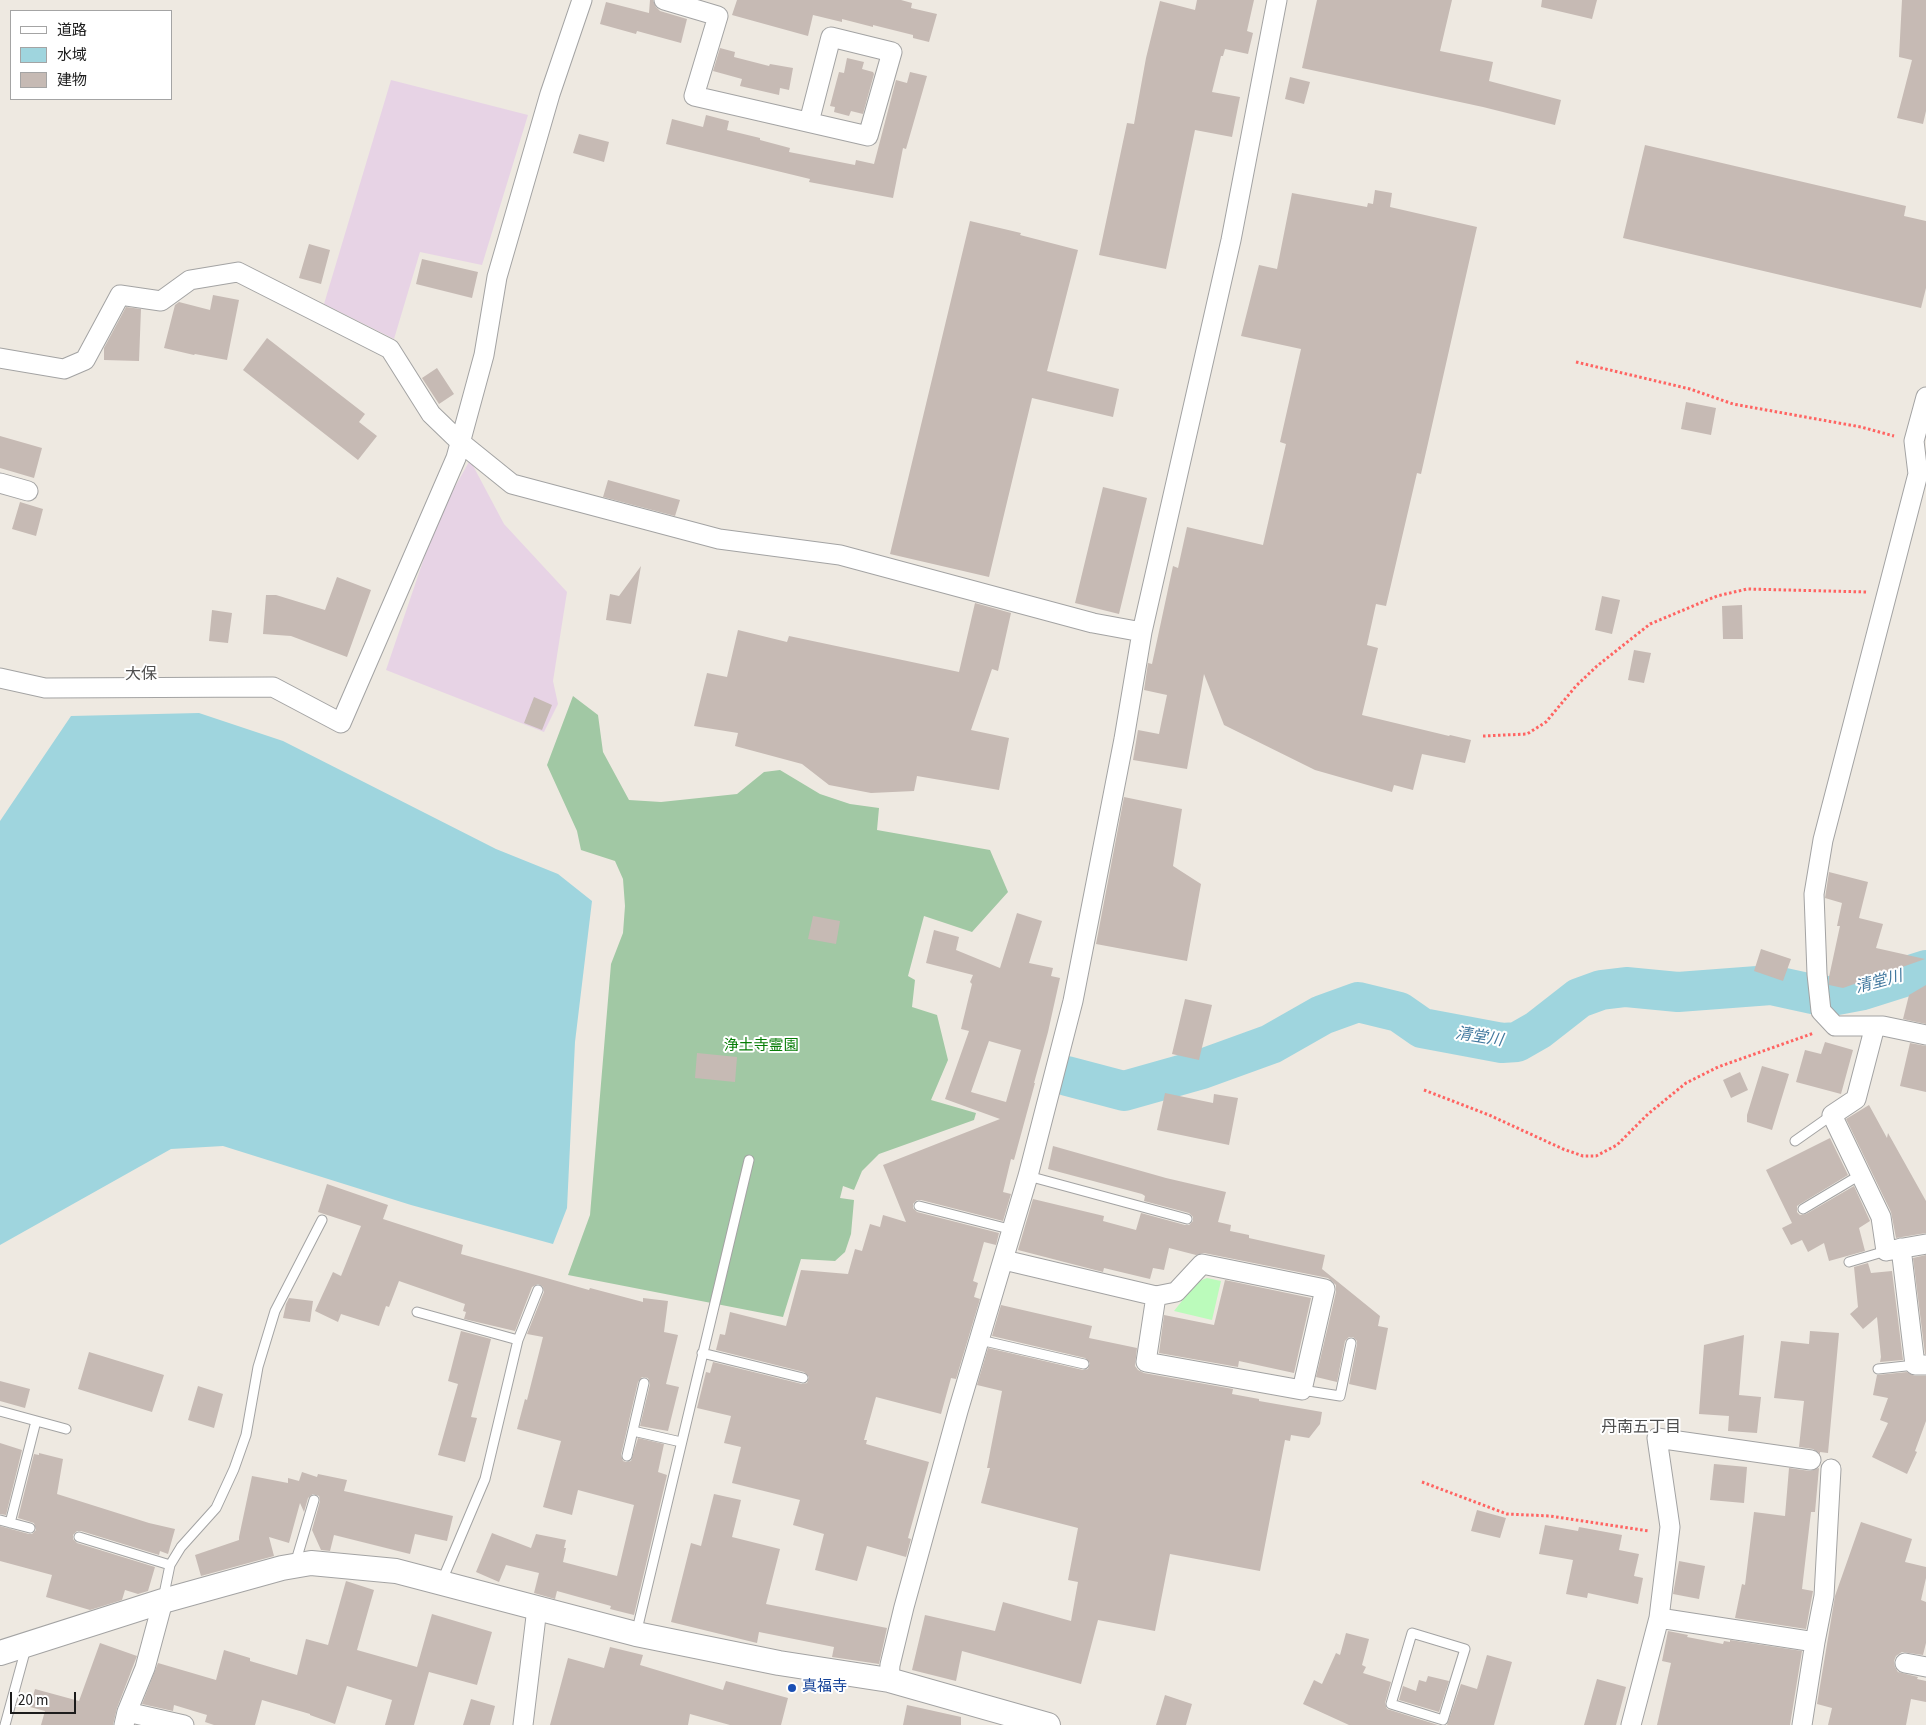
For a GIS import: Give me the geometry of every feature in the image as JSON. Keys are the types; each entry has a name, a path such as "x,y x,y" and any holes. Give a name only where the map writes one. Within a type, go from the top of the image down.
{"street":[{"path":"0,678 45,688 273,687 341,723 456,458 484,355 497,277 550,94 582,0"},
{"path":"664,0 718,16 694,96 868,136 892,52 831,37 809,122"},
{"path":"888,1680 904,1607 958,1411 1013,1230 1073,1001 1124,739 1142,632 1231,240 1277,0"},
{"path":"0,358 64,369 85,360 120,295 161,301 190,280 238,272 390,349 431,414 460,442 512,484 719,539 840,555 1094,623 1142,632"},
{"path":"1926,397 1914,441 1918,474 1823,840 1814,894 1817,974 1821,1011 1835,1026 1876,1026 1926,1035"},
{"path":"0,483 28,491"},
{"path":"1876,1026 1856,1099 1832,1115 1881,1217 1893,1250 1921,1365"},
{"path":"1893,1250 1926,1244"},
{"path":"1004,1260 1156,1296 1176,1292 1202,1264 1325,1289 1302,1390 1146,1362 1156,1296"},
{"path":"1631,1725 1659,1618 1670,1527 1657,1438 1811,1460"},
{"path":"1802,1725 1824,1596 1831,1469"},
{"path":"0,1653 163,1601 311,1562 396,1571 636,1634 779,1663 888,1680 1048,1725"},
{"path":"163,1601 145,1668 126,1719 184,1725"},
{"path":"523,1725 537,1608"},
{"path":"1659,1618 1815,1642"},
{"path":"1905,1663 1926,1667"}],"lane":[{"path":"1794,1141 1832,1115"},
{"path":"636,1634 749,1160"},
{"path":"1803,1209 1860,1175"},
{"path":"1028,1176 1187,1219"},
{"path":"919,1206 1013,1230"},
{"path":"163,1601 170,1565 182,1547 216,1508 234,1470 246,1435 258,1368 275,1311 322,1220"},
{"path":"1849,1262 1893,1250"},
{"path":"441,1584 485,1478 518,1340 538,1290"},
{"path":"417,1312 518,1340"},
{"path":"980,1340 1084,1364"},
{"path":"1302,1390 1340,1396 1351,1342"},
{"path":"702,1353 803,1378"},
{"path":"1878,1369 1921,1365"},
{"path":"627,1456 644,1383"},
{"path":"0,1411 66,1429"},
{"path":"10,1523 36,1421"},
{"path":"633,1431 681,1442"},
{"path":"295,1566 314,1500"},
{"path":"0,1520 30,1528"},
{"path":"79,1537 170,1565"},
{"path":"1412,1633 1465,1649 1446,1722 1391,1704 1412,1633"},
{"path":"5,1725 28,1644"}],"path":[{"path":"1576,362 1690,389 1733,404 1861,427 1914,441"},
{"path":"1483,736 1527,734 1546,722 1576,686 1597,666 1650,624 1717,596 1747,589 1887,592"},
{"path":"1424,1090 1489,1115 1563,1149 1583,1156 1596,1156 1617,1145 1648,1114 1686,1082 1718,1067 1835,1026"},
{"path":"1422,1482 1507,1514 1550,1516 1669,1533"}],"shaded area":[{"path":"391,80 528,115 482,265 420,252 394,339 324,304"},
{"path":"470,460 504,524 567,592 553,681 558,704 544,732 386,670 438,517"}],"green space":[{"name":"浄土寺霊園","path":"573,696 598,715 603,752 629,800 661,802 737,794 764,772 780,770 820,794 850,804 879,808 877,830 990,850 1008,892 972,932 924,916 908,976 915,980 912,1007 937,1015 948,1060 931,1100 976,1113 974,1120 879,1154 862,1171 854,1190 843,1186 840,1198 854,1200 851,1234 845,1252 835,1261 801,1259 783,1317 568,1275 590,1215 611,964 623,933 625,906 623,879 615,861 581,850 577,831 547,765"},
{"path":"1207,1278 1221,1281 1212,1320 1174,1311 1197,1282"}],"water":[{"path":"199,713 283,741 496,849 558,874 592,901 575,1042 567,1208 553,1244 411,1205 223,1146 171,1149 0,1245 0,821 71,716"}],"building":[{"path":"650,0 653,0 660,11 687,19 681,43 637,31 636,34 600,24 606,2 649,13"},
{"path":"737,0 901,0 912,3 911,8 937,14 929,42 913,38 913,35 873,25 873,27 842,19 842,22 813,15 808,36 732,15"},
{"path":"1197,0 1254,0 1247,31 1253,33 1248,54 1225,49 1223,56 1221,56 1212,92 1240,97 1232,137 1195,130 1166,269 1099,255 1127,123 1134,124 1146,58 1160,1 1195,10"},
{"path":"1317,0 1452,0 1440,51 1493,62 1489,81 1561,100 1555,125 1483,107 1302,68"},
{"path":"1542,0 1597,0 1592,19 1541,7"},
{"path":"1902,0 1926,0 1926,111 1923,124 1897,118 1912,60 1899,57"},
{"path":"720,48 735,52 734,57 769,66 770,64 793,68 789,90 780,88 779,95 740,86 742,79 713,71"},
{"path":"847,58 864,62 862,69 874,74 863,114 851,111 849,116 834,112 835,107 830,106 839,72 844,73"},
{"path":"910,72 927,76 906,149 903,148 893,198 809,182 810,179 666,144 672,119 703,127 706,115 729,121 727,130 790,148 789,152 855,165 856,160 874,164 896,80 907,83"},
{"path":"1290,77 1310,82 1304,104 1285,99"},
{"path":"579,134 609,142 604,162 573,153"},
{"path":"1645,145 1906,206 1904,216 1926,221 1926,288 1921,308 1623,238"},
{"path":"1375,190 1392,193 1390,207 1477,227 1421,474 1417,473 1386,606 1376,604 1367,645 1378,648 1362,715 1471,740 1465,763 1422,754 1413,790 1394,785 1392,792 1315,770 1224,725 1204,674 1187,769 1133,760 1138,730 1159,734 1167,695 1144,690 1148,663 1152,664 1173,566 1178,568 1187,527 1263,545 1286,444 1280,442 1301,349 1241,336 1259,265 1277,269 1292,193 1367,207 1368,203 1373,204"},
{"path":"970,221 1021,233 1020,235 1078,250 1047,371 1119,389 1113,417 1032,398 989,577 890,554"},
{"path":"309,244 330,250 321,284 299,278"},
{"path":"422,259 478,272 472,298 416,284"},
{"path":"213,295 239,300 227,360 164,348 175,305 179,302 210,310"},
{"path":"126,307 141,309 139,361 104,360 104,348"},
{"path":"267,338 365,414 359,422 377,436 358,460 243,370"},
{"path":"437,368 454,394 439,404 422,378"},
{"path":"1686,402 1716,408 1711,435 1681,429"},
{"path":"0,436 42,448 34,478 0,468"},
{"path":"608,480 680,500 675,516 603,497"},
{"path":"1103,487 1147,498 1119,614 1075,603"},
{"path":"20,502 43,509 36,536 12,529"},
{"path":"641,566 631,624 606,620 610,594 619,596"},
{"path":"337,577 371,590 347,657 291,636 263,634 266,595 276,595 325,610"},
{"path":"1602,596 1620,600 1612,634 1595,630"},
{"path":"975,603 1011,613 998,671 992,669 971,730 1009,738 999,790 917,776 914,791 871,793 829,785 802,764 735,746 738,733 694,726 707,673 727,677 738,630 787,642 789,636 959,672"},
{"path":"1742,605 1743,639 1723,639 1722,606"},
{"path":"212,610 232,613 228,643 209,641"},
{"path":"1634,650 1651,653 1644,683 1628,680"},
{"path":"534,697 552,705 542,730 524,723"},
{"path":"1124,797 1182,809 1173,866 1201,884 1187,961 1096,944"},
{"path":"1829,872 1868,882 1859,918 1883,924 1876,948 1925,959 1843,988 1829,985 1840,926 1837,926 1842,903 1825,898"},
{"path":"1017,913 1042,921 1029,963 1053,968 1051,976 1060,978 1035,1083 1014,1160 1011,1159 1003,1192 1011,1194 1003,1221 921,1200 917,1200 913,1204 913,1208 917,1212 999,1233 996,1245 984,1242 973,1281 978,1283 974,1297 980,1299 956,1379 951,1378 941,1414 876,1397 864,1440 867,1440 866,1444 929,1462 908,1538 911,1539 906,1557 867,1546 857,1581 815,1570 824,1534 793,1525 800,1500 732,1483 741,1447 724,1443 731,1416 697,1408 706,1372 710,1373 713,1362 802,1384 807,1383 809,1377 804,1372 716,1350 720,1334 725,1335 730,1312 786,1326 801,1270 848,1274 855,1249 862,1251 870,1224 880,1227 883,1215 906,1222 883,1165 1000,1119 945,1099 969,1031 961,1029 973,975 926,963 934,930 959,937 956,950 1000,968","holes":["989,1041 1021,1050 1006,1102 971,1092"]},
{"path":"813,916 840,921 836,944 808,939"},
{"path":"1761,949 1791,959 1783,981 1754,971"},
{"path":"1926,985 1926,1024 1903,1019 1909,995"},
{"path":"1185,999 1212,1005 1199,1060 1172,1054"},
{"path":"1825,1042 1853,1050 1841,1094 1796,1082 1805,1050 1821,1054"},
{"path":"1910,1043 1926,1046 1926,1092 1900,1086"},
{"path":"697,1053 737,1057 735,1082 695,1078"},
{"path":"1762,1066 1789,1074 1772,1130 1747,1122 1747,1115"},
{"path":"1740,1072 1748,1090 1731,1098 1723,1080"},
{"path":"1165,1093 1213,1103 1214,1094 1238,1098 1229,1145 1157,1130"},
{"path":"1869,1105 1887,1138 1888,1133 1926,1201 1926,1233 1896,1238 1891,1212 1846,1119"},
{"path":"1830,1138 1848,1175 1797,1206 1797,1212 1800,1215 1806,1214 1854,1186 1870,1221 1859,1228 1865,1251 1829,1261 1824,1243 1808,1252 1802,1240 1791,1245 1782,1228 1792,1223 1766,1170"},
{"path":"1053,1146 1166,1178 1226,1192 1218,1222 1231,1225 1230,1231 1249,1235 1249,1238 1325,1255 1322,1269 1380,1316 1378,1326 1388,1328 1376,1390 1349,1384 1357,1344 1353,1337 1349,1337 1345,1341 1337,1382 1316,1377 1336,1292 1336,1285 1328,1278 1204,1253 1196,1255 1169,1248 1164,1270 1153,1268 1150,1279 1104,1268 1103,1272 1018,1250 1033,1199 1104,1216 1103,1221 1136,1230 1141,1213 1185,1225 1189,1225 1193,1221 1193,1217 1189,1213 1144,1201 1145,1196 1142,1194 1048,1169"},
{"path":"327,1184 388,1205 383,1219 463,1245 461,1254 589,1290 590,1288 643,1302 643,1298 668,1301 664,1332 678,1335 666,1384 679,1387 668,1431 640,1426 650,1384 648,1378 642,1377 638,1382 621,1455 623,1461 631,1461 638,1438 664,1444 658,1472 667,1475 634,1615 610,1609 611,1606 557,1591 555,1599 534,1593 539,1573 506,1565 499,1582 476,1572 492,1533 531,1548 536,1534 566,1540 563,1562 617,1576 634,1505 578,1490 572,1515 543,1507 561,1441 517,1429 525,1399 527,1400 543,1337 527,1334 544,1292 543,1287 538,1284 532,1287 515,1331 464,1319 466,1312 463,1311 465,1304 399,1281 389,1307 386,1306 379,1326 341,1314 338,1322 315,1311 333,1272 341,1276 361,1226 318,1212"},
{"path":"1926,1255 1926,1354 1925,1354 1913,1258"},
{"path":"1868,1263 1871,1273 1892,1271 1903,1360 1880,1362 1877,1317 1863,1329 1850,1314 1858,1307 1854,1267"},
{"path":"1225,1280 1311,1298 1294,1373 1239,1361 1238,1367 1159,1353 1164,1315 1214,1325"},
{"path":"289,1298 313,1301 310,1322 283,1318"},
{"path":"1001,1305 1092,1326 1089,1338 1137,1348 1135,1366 1144,1373 1233,1389 1232,1394 1259,1399 1259,1401 1322,1412 1320,1424 1309,1438 1291,1435 1290,1441 1285,1440 1260,1571 1170,1554 1155,1631 1098,1620 1081,1684 962,1651 956,1681 912,1670 925,1615 995,1631 1003,1602 1071,1621 1078,1582 1068,1580 1078,1528 981,1503 990,1468 987,1468 1002,1391 977,1385 988,1348 1083,1370 1088,1369 1090,1363 1085,1358 992,1336"},
{"path":"461,1331 491,1339 471,1417 477,1418 465,1462 438,1455 458,1384 448,1381"},
{"path":"1810,1331 1839,1333 1828,1453 1820,1452 1820,1454 1813,1449 1799,1447 1804,1401 1774,1398 1781,1341 1809,1344"},
{"path":"1744,1335 1739,1395 1761,1397 1757,1433 1728,1431 1729,1416 1699,1414 1704,1345"},
{"path":"89,1352 164,1375 152,1412 78,1389"},
{"path":"1907,1372 1915,1376 1926,1376 1926,1421 1915,1451 1917,1452 1907,1474 1872,1457 1888,1423 1880,1420 1888,1398 1873,1395 1877,1375"},
{"path":"0,1381 30,1389 25,1408 0,1401"},
{"path":"198,1386 223,1394 214,1428 188,1420"},
{"path":"0,1443 22,1450 6,1515 0,1514"},
{"path":"39,1453 63,1459 57,1494 149,1523 175,1529 168,1554 160,1551 159,1555 81,1531 77,1531 73,1535 73,1539 77,1543 155,1567 148,1591 138,1594 125,1590 122,1600 90,1610 46,1597 52,1575 0,1561 0,1526 29,1534 36,1530 34,1523 18,1518 34,1454 39,1455"},
{"path":"1714,1464 1747,1467 1744,1503 1710,1500"},
{"path":"1789,1468 1810,1471 1819,1468 1815,1512 1811,1512 1802,1589 1813,1591 1806,1629 1735,1618 1742,1584 1745,1585 1754,1512 1785,1516"},
{"path":"302,1472 317,1477 318,1474 347,1480 344,1491 453,1516 447,1541 415,1534 410,1554 334,1535 330,1551 321,1550 312,1530 320,1501 319,1496 313,1494 308,1498 304,1512 300,1503 289,1543 269,1537 274,1556 201,1576 195,1555 239,1540 252,1476 288,1483 288,1478 299,1481"},
{"path":"714,1494 741,1500 732,1537 780,1549 766,1604 887,1628 879,1664 832,1657 834,1647 759,1632 757,1643 671,1622 691,1543 701,1546"},
{"path":"1477,1510 1506,1518 1500,1538 1471,1531"},
{"path":"1861,1522 1912,1539 1905,1562 1926,1567 1926,1578 1921,1600 1926,1602 1926,1643 1923,1655 1902,1652 1896,1656 1894,1661 1898,1672 1926,1681 1926,1702 1911,1699 1906,1725 1828,1725 1832,1708 1817,1704 1835,1596"},
{"path":"1545,1525 1578,1531 1579,1527 1622,1535 1619,1550 1639,1554 1634,1576 1643,1578 1638,1604 1588,1593 1587,1598 1566,1594 1573,1560 1539,1554"},
{"path":"1679,1561 1705,1566 1699,1599 1673,1594"},
{"path":"346,1581 374,1590 357,1650 417,1667 432,1614 492,1632 477,1685 429,1672 414,1725 385,1725 392,1700 347,1686 335,1724 310,1714 262,1700 255,1725 214,1725 205,1722 207,1715 174,1705 173,1711 142,1704 158,1663 216,1680 224,1650 250,1658 250,1661 297,1675 306,1639 328,1645"},
{"path":"1668,1631 1723,1644 1724,1641 1730,1642 1730,1640 1802,1651 1790,1725 1657,1725 1671,1663 1662,1661"},
{"path":"1346,1633 1369,1639 1362,1665 1366,1667 1363,1673 1391,1682 1385,1703 1387,1709 1438,1725 1349,1725 1303,1704 1314,1680 1322,1684 1336,1653 1340,1655"},
{"path":"100,1643 137,1656 117,1708 113,1725 41,1725 45,1711 30,1707 35,1689 79,1701"},
{"path":"610,1647 643,1655 640,1665 723,1690 726,1681 788,1698 781,1725 730,1725 690,1714 688,1725 550,1725 568,1658 604,1668"},
{"path":"1487,1655 1512,1662 1494,1725 1447,1725 1461,1684 1477,1689"},
{"path":"1428,1676 1449,1681 1439,1712 1399,1700 1403,1686 1416,1691 1419,1680 1426,1682"},
{"path":"1597,1679 1626,1687 1616,1725 1584,1725"},
{"path":"1165,1695 1192,1704 1186,1725 1156,1725"},
{"path":"471,1699 495,1706 490,1725 463,1725"},
{"path":"907,1705 961,1717 961,1725 903,1725"}],"waterway":[{"name":"清堂川","path":"1067,1076 1124,1091 1202,1069 1271,1044 1322,1015 1358,1002 1399,1012 1422,1028 1502,1043 1517,1042 1538,1030 1579,998 1601,990 1626,987 1678,992 1771,985 1826,997 1863,990 1926,970"}],"place":[{"name":"真福寺","path":"792,1688"}],"district":[{"name":"大保","path":"141,675"},
{"name":"丹南五丁目","path":"1641,1428"}]}
